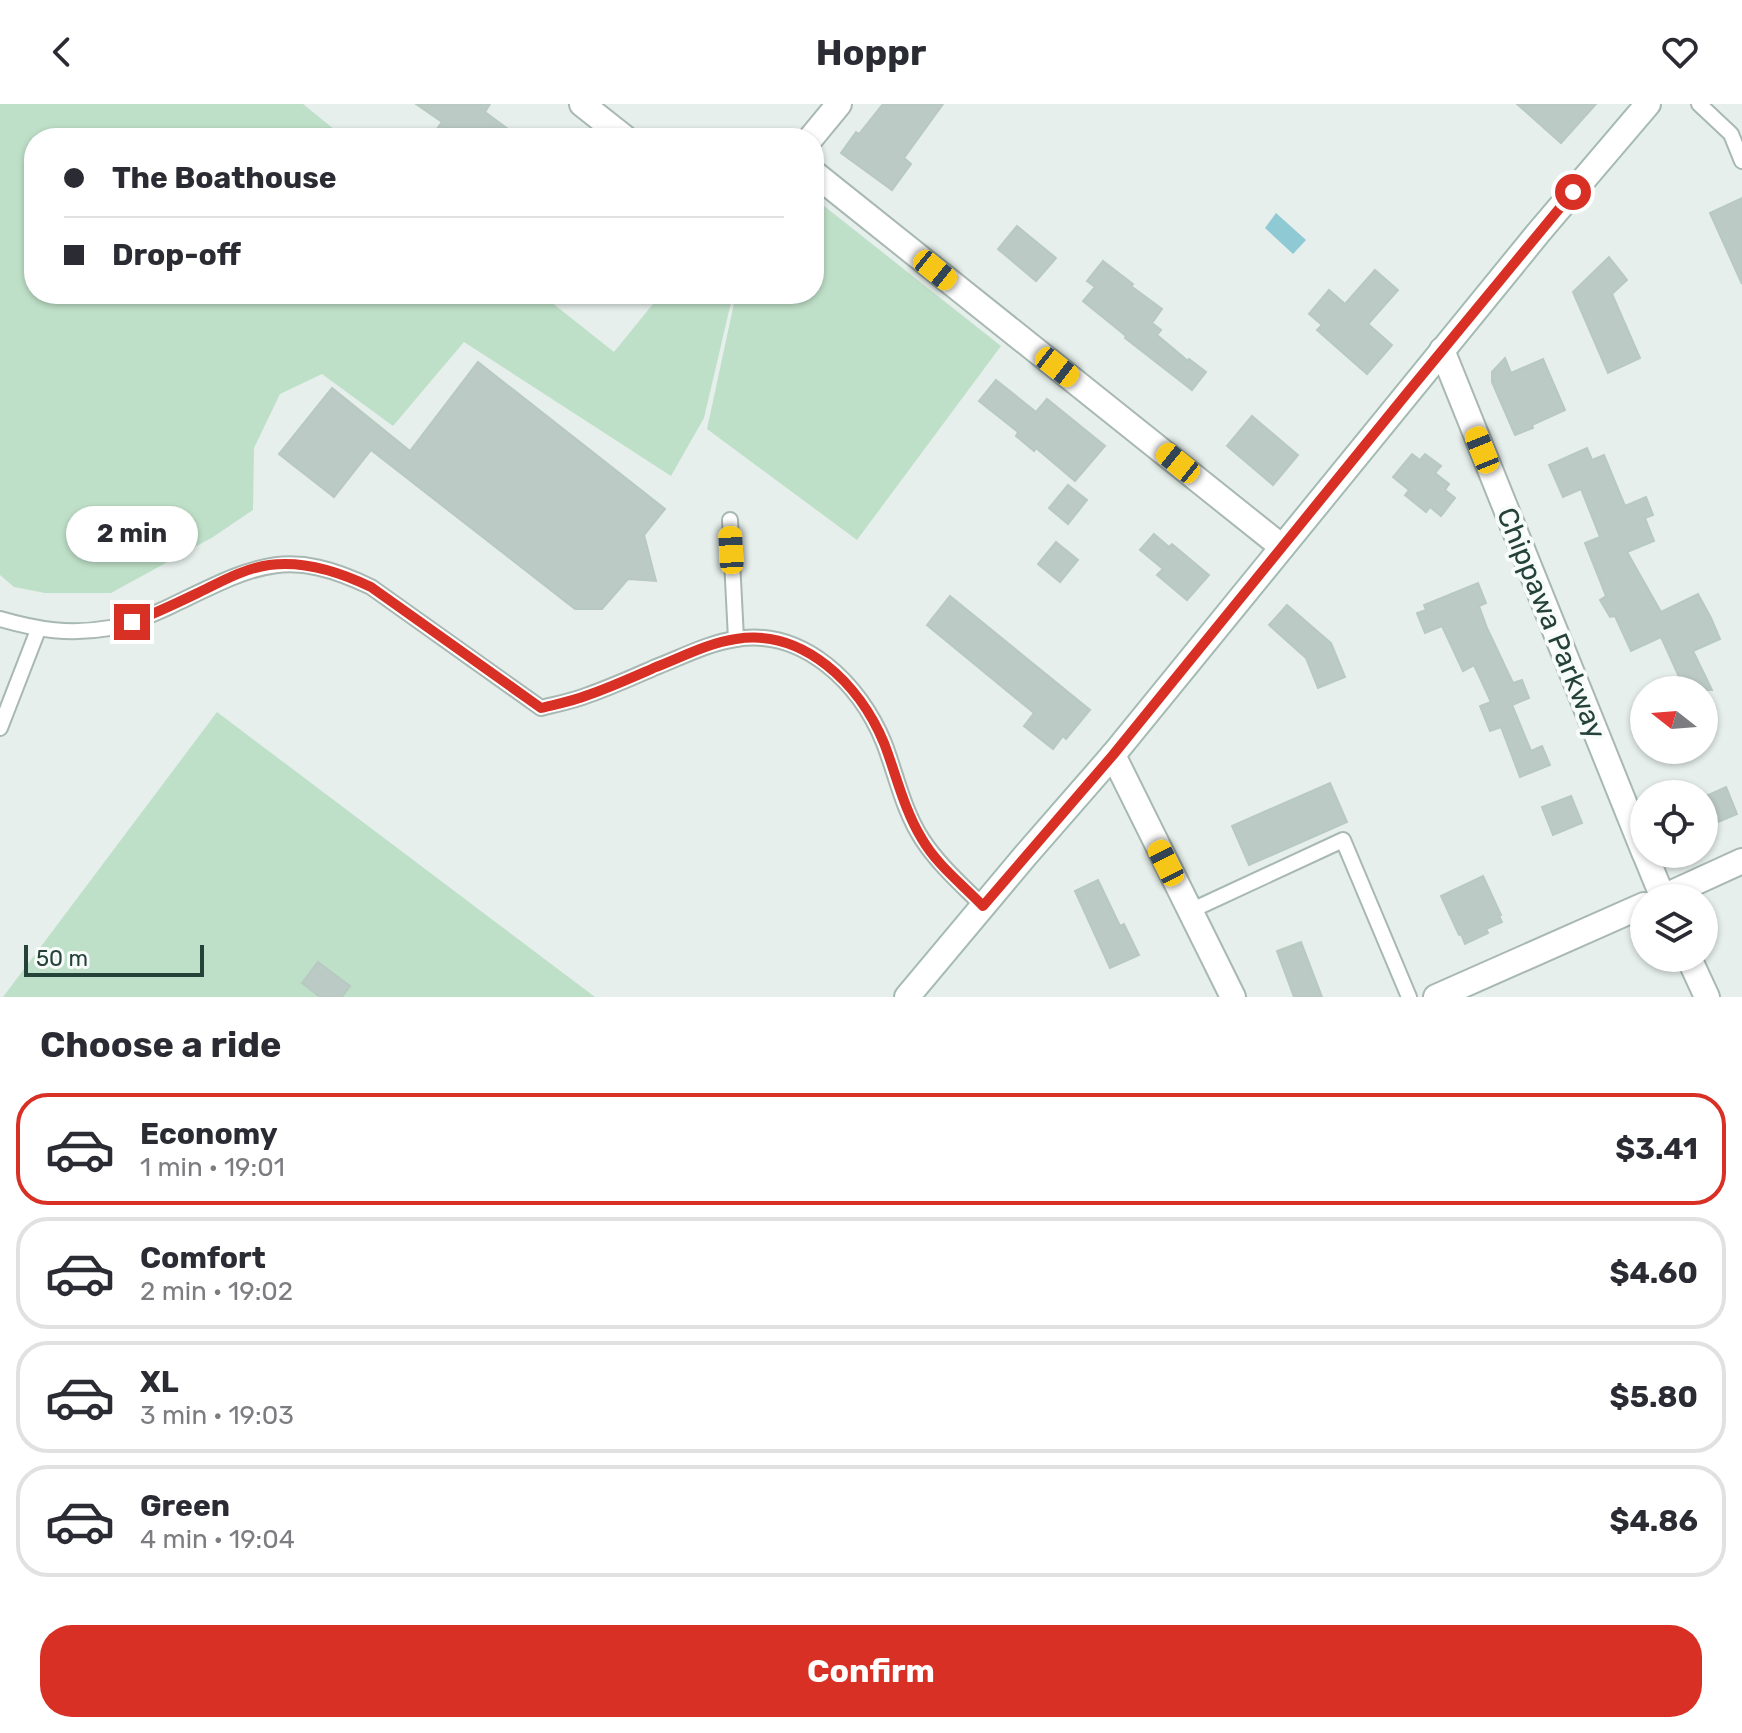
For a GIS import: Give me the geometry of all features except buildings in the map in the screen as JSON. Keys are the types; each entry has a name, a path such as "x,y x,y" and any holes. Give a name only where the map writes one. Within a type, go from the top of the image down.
{"street":[{"path":"582,104 612,128"},
{"path":"819,128 839,104"},
{"path":"907,997 1113,755 1442,350 1648,104"},
{"path":"824,181 1282,547"},
{"name":"Chippawa Parkway","path":"1442,350 1630,818"},
{"path":"1113,755 1233,997"},
{"path":"1692,884 1742,861"},
{"path":"1436,997 1630,911"},
{"path":"1695,972 1707,997"}],"lane":[{"path":"1699,104 1731,134 1742,161"},
{"path":"730,520 736,639"},
{"path":"0,619 38,630 108,628 154,614 234,576 269,565 325,568 371,587 541,708 587,696 705,647 736,639 762,637 781,640 811,654 837,673 864,705 883,741 922,840 983,906"},
{"path":"0,728 38,630"},
{"path":"1190,911 1343,840 1409,997"}],"green space":[{"path":"0,104 303,104 333,128 24,128 24,304 554,304 614,352 653,304 731,304 704,418 671,476 464,342 393,426 322,374 280,394 254,448 253,510 213,537 111,593 45,593 14,587 0,575"},
{"path":"824,206 1001,346 857,540 707,429 734,304 824,304"},
{"path":"217,712 595,997 3,997"}],"water":[{"path":"1276,213 1306,240 1293,254 1265,228"}],"route":[{"path":"132,622 251,569 287,564 325,568 371,587 541,708 587,696 705,647 736,639 762,637 781,640 811,654 837,673 864,705 883,741 922,840 983,906 1113,755 1573,192"}]}
